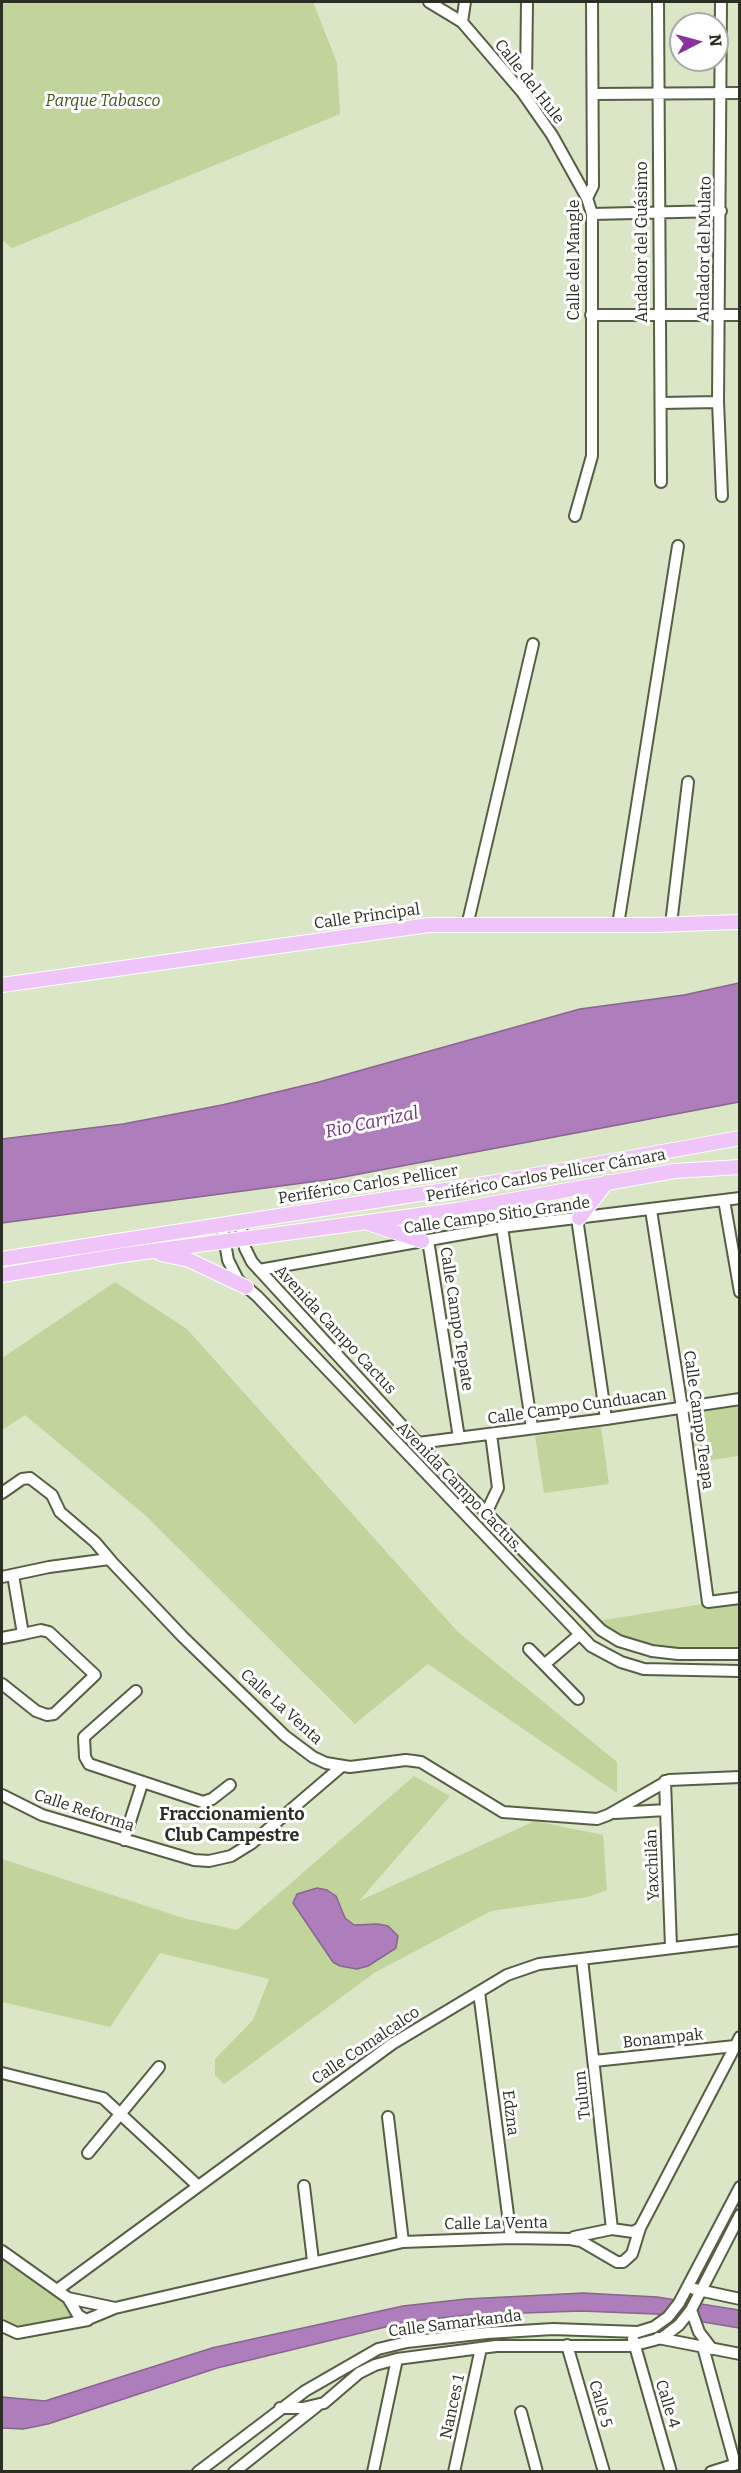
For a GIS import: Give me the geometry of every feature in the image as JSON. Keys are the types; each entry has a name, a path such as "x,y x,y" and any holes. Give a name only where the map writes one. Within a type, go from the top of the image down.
{"main road":[{"name":"Calle Principal","path":"2,985 429,925 618,925 740,922"},
{"name":"Periférico Carlos Pellicer","path":"2,1259 490,1183 740,1138"},
{"name":"Periférico Carlos Pellicer Cámara","path":"2,1275 150,1251 456,1210 674,1171 740,1167"},
{"path":"578,1218 607,1182"},
{"path":"364,1222 425,1241"},
{"path":"150,1251 189,1260 246,1287"}],"street":[{"name":"Calle del Hule","path":"429,2 462,22 522,92 552,135 587,198"},
{"path":"462,22 465,2"},
{"path":"522,92 526,84 527,2"},
{"name":"Calle del Mangle","path":"575,516 592,456 592,214 587,198 593,186 592,2"},
{"name":"Andador del Guásimo","path":"658,2 658,315 661,482"},
{"name":"Andador del Mulato","path":"721,2 718,402 722,496"},
{"path":"594,94 740,93"},
{"path":"592,214 721,211"},
{"path":"591,315 740,315"},
{"path":"661,403 718,402"},
{"path":"618,925 678,546"},
{"path":"467,926 533,644"},
{"path":"671,924 688,782"},
{"name":"Calle Campo Sitio Grande","path":"259,1270 502,1227 740,1198"},
{"path":"724,1200 740,1292"},
{"name":"Calle Campo Teapa","path":"651,1210 682,1408 708,1602 740,1598"},
{"path":"578,1218 606,1419"},
{"name":"Avenida Campo Cactus","path":"240,1223 249,1258 259,1270 418,1443 487,1511 592,1622 610,1636 652,1652 740,1654"},
{"name":"Avenida Campo Cactus.","path":"222,1226 232,1271 246,1287 579,1635 597,1651 644,1669 740,1671"},
{"path":"502,1227 532,1428"},
{"name":"Calle Campo Tepate","path":"425,1241 459,1438"},
{"name":"Calle Campo Cunduacan","path":"418,1443 740,1399"},
{"path":"487,1511 498,1488 490,1434"},
{"name":"Calle La Venta","path":"2,1493 22,1479 30,1478 52,1495 60,1512 95,1542 176,1629 285,1736 313,1757 342,1766 368,1766 406,1760 421,1762 509,1814 590,1820 603,1818 665,1781 740,1777"},
{"path":"2,1577 103,1558 112,1562"},
{"path":"13,1575 23,1634"},
{"path":"2,1638 41,1630 49,1632 95,1675 54,1714 47,1715 36,1711 2,1684"},
{"path":"545,1664 579,1635"},
{"path":"529,1649 578,1699"},
{"path":"136,1691 86,1735 83,1741 85,1757 89,1764 142,1784 203,1802 212,1799 230,1785"},
{"name":"Calle Reforma","path":"2,1795 42,1815 124,1840 194,1860 223,1859 252,1843 342,1766"},
{"name":"Yaxchilán","path":"665,1781 671,1947"},
{"path":"124,1840 142,1784"},
{"path":"612,1813 666,1809"},
{"name":"Calle Comalcalco","path":"57,2290 392,2044 479,1992 526,1968 671,1947 740,1940"},
{"name":"Tulum","path":"582,1959 612,2229"},
{"name":"Edzna","path":"479,1992 511,2238"},
{"name":"Calle La Venta","path":"2,2326 17,2333 89,2320 115,2308 403,2242 564,2238 581,2241 617,2262 623,2262 632,2254 640,2228 737,2041"},
{"name":"Bonampak","path":"594,2061 737,2041"},
{"path":"88,2153 159,2067"},
{"path":"2,2073 98,2096 121,2113 197,2185"},
{"path":"388,2117 403,2242"},
{"path":"304,2186 313,2261"},
{"path":"736,2351 658,2339 650,2329 665,2319 680,2303 740,2187"},
{"name":"Calle Samarkanda","path":"234,2472 328,2400 359,2373 375,2365 397,2359 481,2348 567,2345 634,2346 658,2339 670,2332 691,2310 740,2215"},
{"path":"564,2238 586,2236 612,2229 633,2232 640,2228"},
{"name":"Calle La Venta","path":"2,2251 68,2298 78,2315 82,2319 89,2320"},
{"path":"688,2287 740,2300"},
{"name":"Calle La Venta","path":"68,2298 115,2308"},
{"path":"691,2310 707,2348 737,2464 711,2472"},
{"name":"Calle Samarkanda","path":"280,2408 353,2361 391,2345 487,2333 553,2329 632,2331 650,2329"},
{"name":"Calle 4","path":"632,2331 634,2346 671,2472"},
{"name":"Calle 5","path":"567,2345 604,2472"},
{"name":"Nances 1","path":"454,2472 481,2348"},
{"path":"373,2472 397,2359"},
{"name":"Calle Samarkanda","path":"280,2408 303,2408 320,2404"},
{"path":"198,2472 280,2408"},
{"path":"520,2412 537,2472"}],"green space":[{"name":"Parque Tabasco","path":"2,2 313,2 337,63 340,114 12,248 2,240"},
{"path":"115,1282 187,1329 458,1632 617,1762 617,1793 428,1664 355,1724 146,1516 25,1415 2,1430 2,1358"},
{"path":"739,1399 739,1456 689,1463 682,1408"},
{"path":"601,1427 609,1484 544,1493 535,1436"},
{"path":"739,1598 739,1654 652,1651 592,1622"},
{"path":"414,1776 450,1796 359,1901 535,1821 603,1835 607,1890 588,1897 491,1911 374,1973 224,2084 215,2075 215,2059 253,2020 269,1979 160,1953 110,2027 2,2002 2,1859 183,1918 237,1930"},
{"path":"2,2251 68,2298 76,2322 26,2332 2,2326"}],"water":[{"name":"Rio Carrizal","path":"739,983 739,1102 333,1179 2,1223 2,1139 123,1124 222,1105 319,1082 580,1009 684,995"},
{"path":"317,1888 327,1890 336,1896 345,1918 354,1925 388,1926 398,1936 396,1948 368,1966 357,1969 340,1966 333,1962 293,1903 297,1894"},
{"path":"583,2293 657,2297 739,2310 739,2328 656,2314 581,2311 467,2315 406,2322 217,2368 48,2424 23,2429 2,2428 2,2397 45,2401 212,2348 403,2306 466,2299"}],"district":[{"name":"Fraccionamiento Club Campestre","path":"232,1825"}]}
